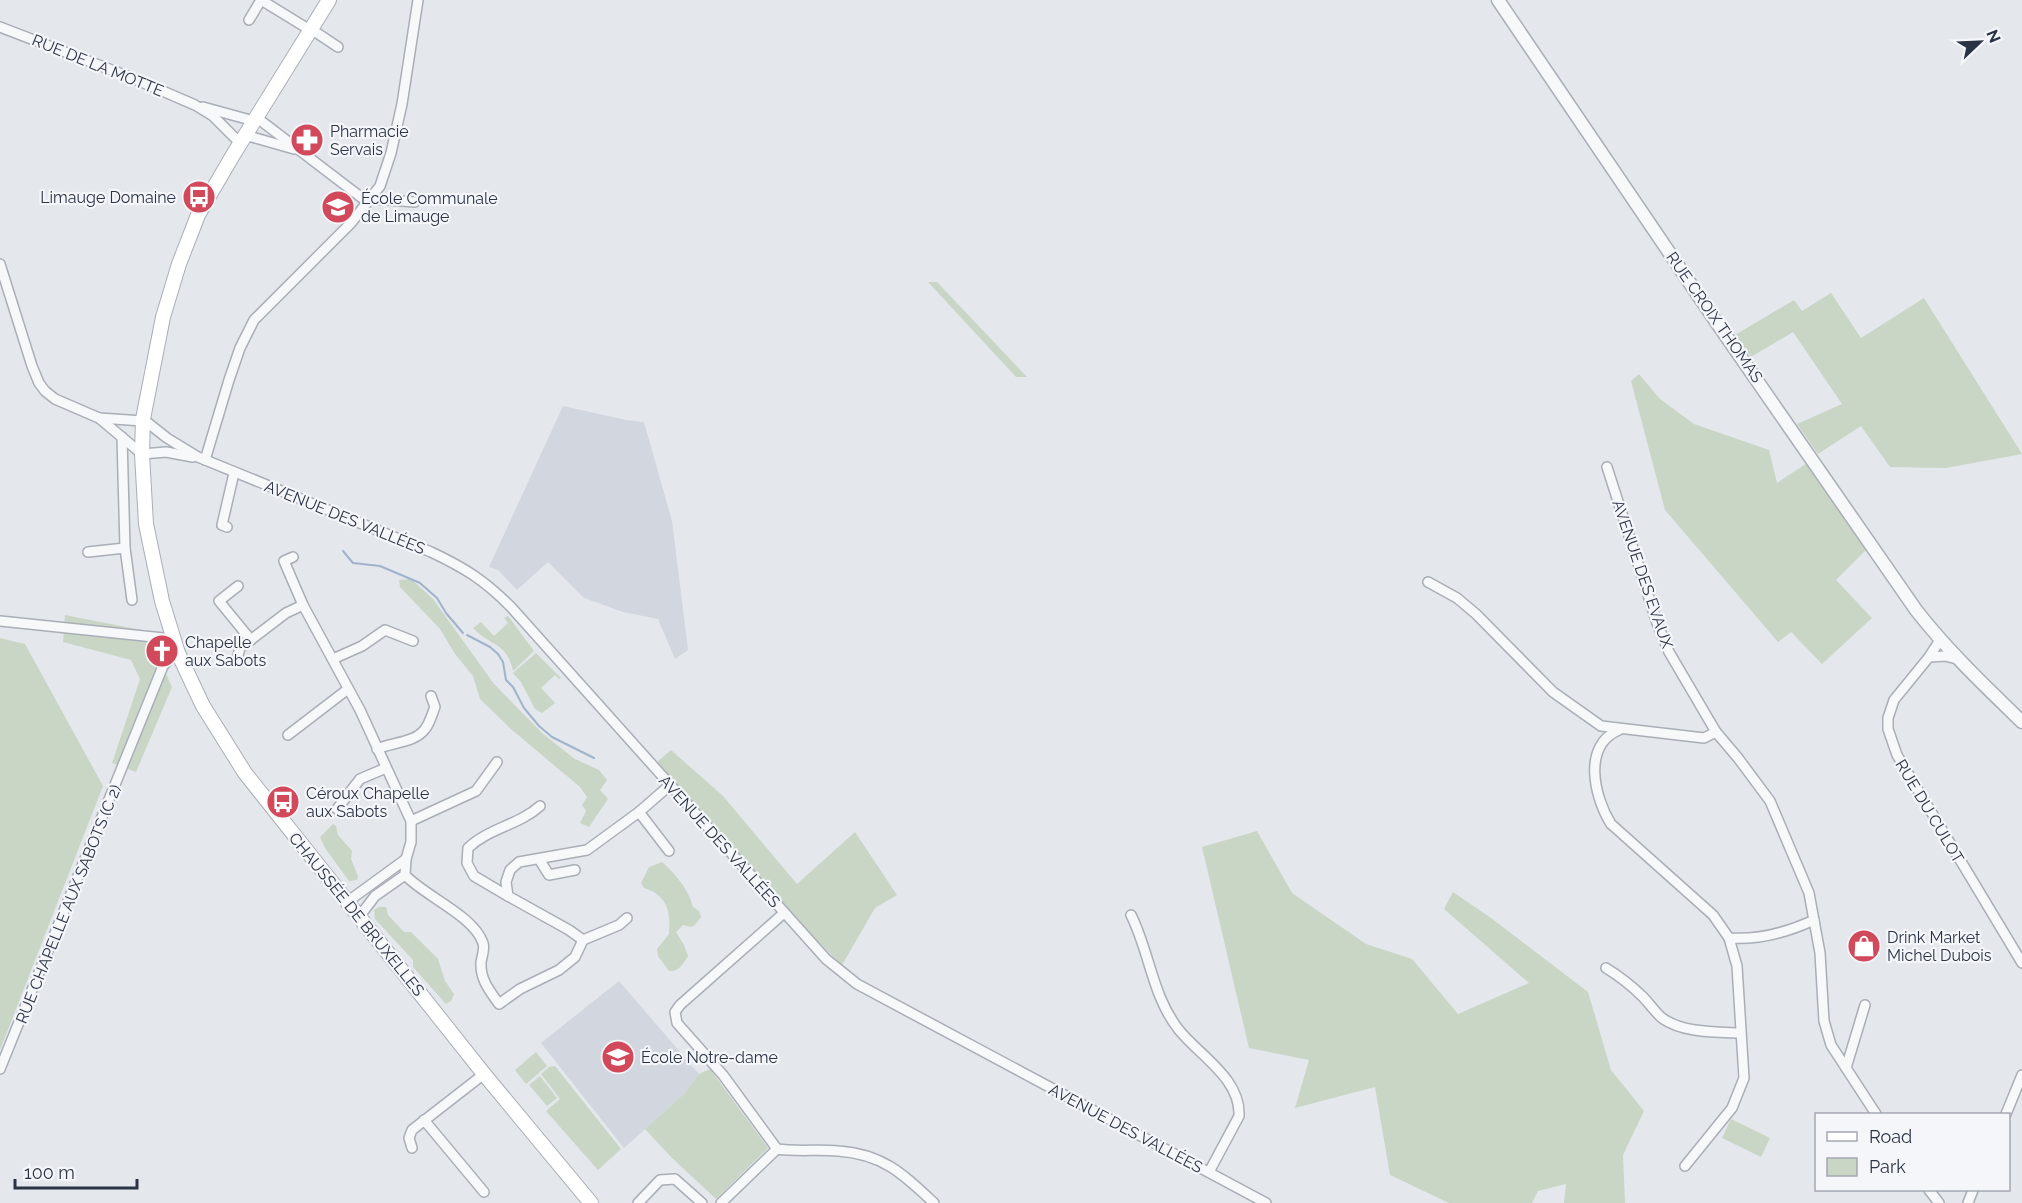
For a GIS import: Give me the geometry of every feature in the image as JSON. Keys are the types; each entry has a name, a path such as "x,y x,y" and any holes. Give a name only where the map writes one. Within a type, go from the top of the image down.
{"main road":[{"name":"CHAUSSÉE DE BRUXELLES","path":"329,0 242,139 198,215 179,264 163,317 143,420 142,454 146,524 162,601 178,653 202,706 245,773 484,1074 591,1203"}],"street":[{"path":"249,20 261,0 338,47"},
{"path":"202,459 240,348 254,320 351,223 380,186 391,153 402,104 418,0"},
{"name":"RUE CROIX THOMAS","path":"1498,0 1717,323 1940,640 2021,720"},
{"name":"RUE DE LA MOTTE","path":"0,27 195,105 242,139"},
{"name":"RUE DE LA MOTTE","path":"195,105 255,119"},
{"path":"255,119 362,198 415,202"},
{"path":"242,139 299,151"},
{"path":"0,264 39,383 54,399 99,418 142,454"},
{"path":"99,418 143,420"},
{"name":"AVENUE DES VALLÉES","path":"143,420 202,459 431,552 486,582 517,613 826,959 857,984 1266,1203"},
{"path":"122,437 125,548 132,600"},
{"name":"AVENUE DES VALLÉES","path":"142,454 166,452 202,459"},
{"name":"AVENUE DES EVAUX","path":"1607,467 1657,623 1669,652 1716,732 1770,801 1809,892 1820,953 1824,1021 1832,1046 1875,1113"},
{"path":"227,527 222,525 234,473"},
{"path":"88,552 125,548"},
{"path":"293,557 284,561 303,604 360,710 411,821 411,842 406,859 405,875 416,886 474,929 484,945 481,964 484,985 499,1004 520,989 559,970 575,957 583,940 619,925 627,918"},
{"path":"1428,582 1457,598 1476,614 1552,692 1600,726 1704,738 1716,732"},
{"path":"238,586 219,601 251,640"},
{"path":"237,659 240,648 286,613 303,604"},
{"path":"0,621 173,639"},
{"path":"377,622 385,630 413,641"},
{"path":"333,659 362,646 385,630"},
{"path":"1929,657 1940,640"},
{"path":"1929,657 1940,640"},
{"name":"RUE CHAPELLE AUX SABOTS (C 2)","path":"0,1069 163,666 178,653"},
{"path":"1929,657 1956,658"},
{"name":"RUE DU CULOT","path":"1929,657 1894,700 1888,718 1891,742 1937,824 2022,963"},
{"path":"288,735 348,689"},
{"path":"377,749 388,744 413,739 425,730 435,707 431,696"},
{"path":"1619,730 1608,735 1598,748 1595,762 1597,796 1602,810 1611,824 1713,915 1729,938 1737,966 1744,1078 1732,1107 1685,1166"},
{"path":"411,821 476,791 497,762"},
{"path":"337,809 360,779 386,768"},
{"path":"508,896 506,882 510,870 519,862 587,850 639,812 670,785"},
{"path":"540,806 531,815 479,837 468,848 467,863 474,876 583,940"},
{"path":"639,812 669,851"},
{"path":"347,902 406,859"},
{"path":"539,859 549,875 574,870"},
{"path":"359,917 375,896 405,875"},
{"path":"784,913 680,1005 675,1012 677,1023 723,1075 777,1149 796,1152 838,1151 884,1162 903,1174 934,1203"},
{"path":"1131,915 1145,949 1156,988 1168,1014 1180,1031 1234,1090 1239,1106 1239,1116 1209,1172"},
{"path":"1729,938 1742,939 1779,932 1814,920"},
{"path":"1606,968 1621,977 1662,1017 1674,1023 1704,1031 1740,1033"},
{"path":"1846,1068 1865,1005"},
{"path":"412,1148 409,1138 412,1130 484,1074"},
{"path":"2006,1113 2022,1075"},
{"path":"424,1120 484,1192"},
{"path":"721,1203 777,1149"},
{"path":"638,1202 660,1180 675,1179 702,1203"},
{"path":"1930,1191 1939,1203"}],"shaded area":[{"path":"563,406 644,422 672,521 688,650 675,659 658,619 623,612 584,598 548,562 517,590 498,570 489,567"},
{"name":"École Notre-dame","path":"619,981 699,1074 684,1094 624,1148 541,1043"}],"green space":[{"path":"928,282 937,282 1027,377 1016,377"},
{"path":"1831,293 1861,338 1924,298 2022,454 1946,468 1890,467 1861,426 1818,454 1797,424 1842,404 1793,332 1751,357 1735,335 1794,300 1802,311"},
{"path":"1639,374 1660,399 1694,424 1769,450 1777,483 1807,463 1867,549 1836,580 1872,618 1822,664 1791,632 1778,642 1665,510 1631,381"},
{"path":"411,579 433,599 494,684 543,734 575,759 599,770 607,780 600,790 608,799 589,827 580,823 586,811 582,805 587,797 580,787 512,730 480,699 473,676 455,654 440,629 400,587 399,580"},
{"path":"65,615 146,631 172,687 136,772 112,763 140,679 131,660 63,642"},
{"path":"508,616 534,651 513,671 507,655 473,628 481,622 494,636 508,623 504,618"},
{"path":"0,638 25,644 103,786 0,1050"},
{"path":"536,653 561,678 555,675 541,688 555,703 542,713 535,709 521,682 513,673"},
{"path":"671,750 723,796 797,884 855,832 897,895 875,908 842,965 814,938 657,762"},
{"path":"333,824 336,826 338,835 352,851 351,859 358,876 357,880 349,881 325,848 320,837"},
{"path":"1257,831 1292,893 1366,944 1412,959 1458,1014 1529,983 1444,909 1453,892 1588,992 1611,1070 1644,1111 1623,1155 1625,1203 1564,1203 1566,1184 1538,1191 1532,1203 1449,1203 1390,1175 1375,1087 1295,1108 1309,1060 1249,1048 1202,847"},
{"path":"662,862 680,882 701,917 695,925 691,927 683,925 676,932 688,956 680,967 672,971 669,971 658,956 657,949 669,934 666,905 658,895 644,888 641,883 649,867"},
{"path":"386,907 388,915 404,932 411,932 438,959 445,981 454,994 451,1001 446,1004 413,967 413,960 375,919 374,910"},
{"path":"536,1052 547,1066 526,1084 515,1070"},
{"path":"555,1066 621,1149 598,1170 546,1111 560,1099 541,1074 549,1067"},
{"path":"710,1069 768,1148 716,1199 645,1129 684,1094 699,1074"},
{"path":"540,1076 557,1098 547,1106 529,1085"},
{"path":"1731,1119 1770,1138 1761,1157 1722,1138"}],"waterway":[{"path":"343,551 353,563 380,566 420,583 437,598 463,633"},
{"path":"467,635 498,654 503,662 506,680 539,726 552,737 594,758"}],"place":[{"name":"Pharmacie Servais","path":"307,140"},
{"name":"Limauge Domaine","path":"199,197"},
{"name":"École Communale de Limauge","path":"338,207"},
{"name":"Chapelle aux Sabots","path":"162,651"},
{"name":"Céroux Chapelle aux Sabots","path":"283,802"},
{"name":"Drink Market Michel Dubois","path":"1864,946"},
{"name":"École Notre-dame","path":"618,1057"}]}
